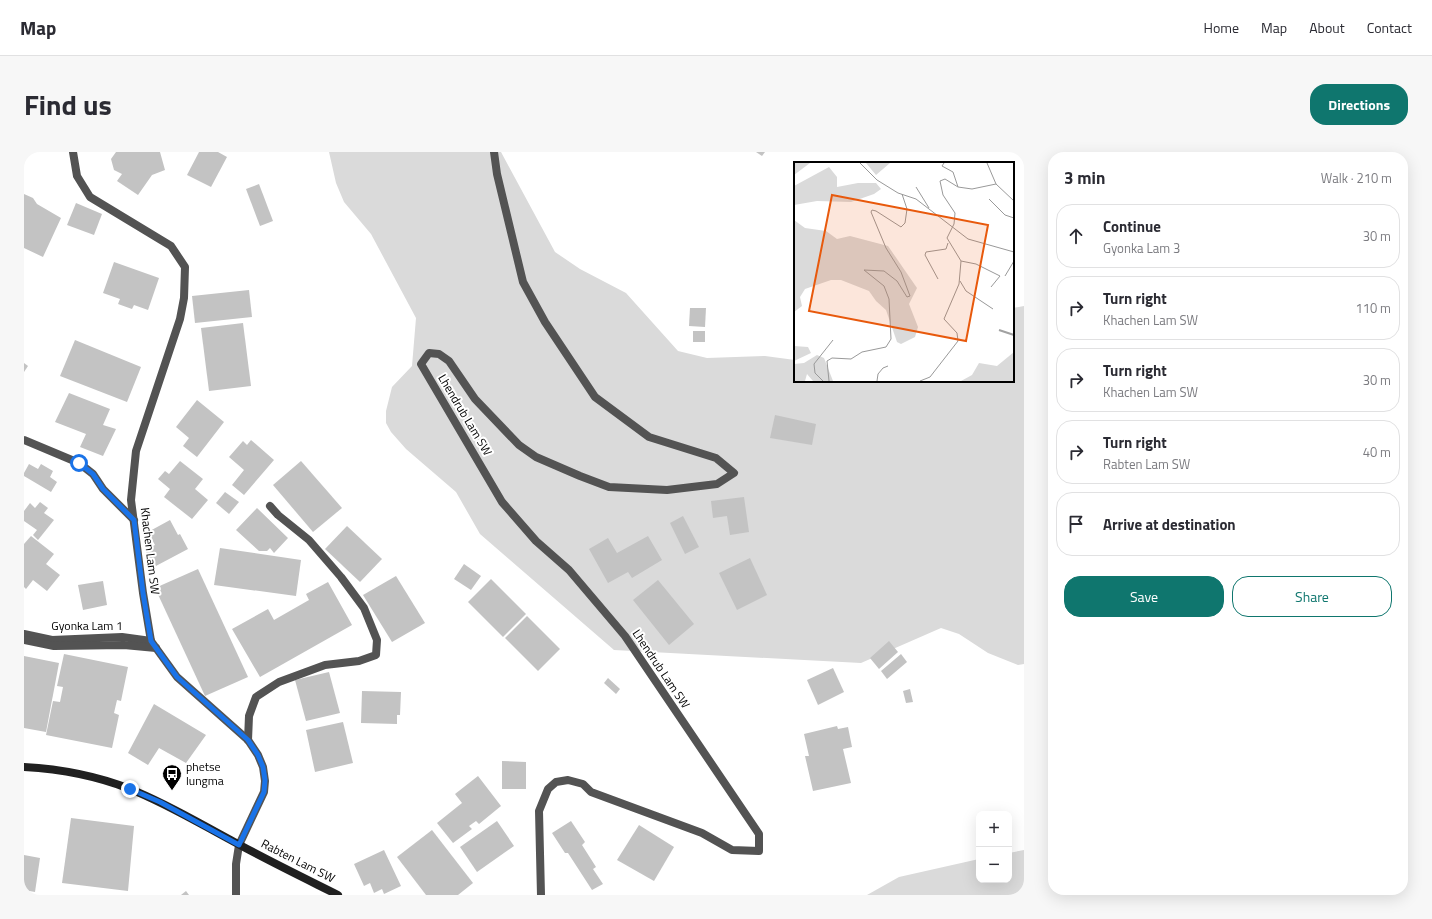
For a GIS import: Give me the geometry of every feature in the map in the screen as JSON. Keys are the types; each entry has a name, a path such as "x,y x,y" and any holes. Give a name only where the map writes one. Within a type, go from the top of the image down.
{"main road":[{"name":"Rabten Lam SW","path":"24,767 74,773 112,782 130,789 160,802 239,845 338,895"}],"street":[{"name":"Khachen Lam SW","path":"73,152 77,176 90,197 171,246 185,267 184,298 180,319 136,451 131,500 151,641 177,677 248,740 258,755 263,767 265,780 264,792 239,845 236,864 236,895"},
{"name":"Lhendrub Lam SW","path":"494,152 497,174 523,282 545,322 594,397 649,437 716,458 734,473 717,484 667,490 610,487 536,457 519,445 475,399 449,361 439,354 429,353 421,364 502,502 536,541 569,570 624,636 759,834 759,851 732,850 702,833 591,792 583,784 568,780 556,782 548,789 539,811 542,895"},
{"path":"24,440 79,463 93,474 103,489 134,520"},
{"path":"248,740 249,716 256,697 278,682 325,665 359,661 376,655 377,640 364,608 341,577 308,540 278,515 270,506"},
{"name":"Gyonka Lam 1","path":"24,634 52,640 122,637 151,641"},
{"path":"24,640 54,646 124,645 156,648"}],"shaded area":[{"path":"329,152 501,152 555,252 580,269 626,293 678,351 707,358 765,356 794,360 794,382 1014,382 1014,308 1024,306 1024,664 1018,665 988,653 959,634 941,628 861,663 614,650 480,534 456,492 406,449 391,432 386,423 386,411 392,387 412,366 416,318 371,234 344,202 336,183"},
{"path":"1024,850 1024,895 867,895 899,877 976,860 976,883 1012,883 1012,852"}],"building":[{"path":"116,152 160,152 165,170 152,175 138,195 117,181 122,174 114,170 111,159"},
{"path":"199,152 218,152 227,157 211,187 187,175"},
{"path":"756,152 765,152 762,156"},
{"path":"259,184 273,221 260,226 246,189"},
{"path":"24,194 33,198 37,204 61,218 43,257 24,248"},
{"path":"76,203 102,214 94,235 67,225"},
{"path":"114,262 159,278 148,310 134,305 132,309 118,304 120,299 103,293"},
{"path":"249,290 252,317 195,323 192,296"},
{"path":"690,308 706,308 705,327 689,326"},
{"path":"243,323 251,386 209,391 201,328"},
{"path":"693,331 705,331 705,342 693,342"},
{"path":"75,340 141,367 127,402 60,376"},
{"path":"24,363 28,366 24,372"},
{"path":"69,393 110,409 103,425 116,429 103,456 80,447 86,434 55,422"},
{"path":"197,400 224,422 197,457 183,446 189,438 176,427"},
{"path":"775,415 816,424 812,445 770,438"},
{"path":"251,440 274,460 244,495 232,485 244,470 229,457 243,441 247,445"},
{"path":"180,461 203,479 195,489 208,500 192,519 164,497 170,489 158,479 165,471 169,474"},
{"path":"301,461 342,508 313,532 273,485"},
{"path":"29,464 38,469 41,464 53,471 50,477 57,482 51,492 24,476"},
{"path":"225,492 239,502 229,514 216,503"},
{"path":"744,497 749,532 730,535 727,516 713,518 711,501"},
{"path":"40,502 48,508 44,513 54,520 38,540 33,535 37,530 24,521 24,511 30,503 35,508"},
{"path":"257,508 288,538 274,553 270,548 267,551 259,551 236,530"},
{"path":"683,516 699,547 685,554 670,523"},
{"path":"170,520 188,549 154,567 145,550 155,545 148,532"},
{"path":"347,526 382,559 360,582 325,549"},
{"path":"31,536 54,554 46,564 60,575 47,591 33,580 26,589 24,587 24,544"},
{"path":"648,536 662,560 632,578 628,572 608,583 589,549 608,538 617,553"},
{"path":"220,548 301,560 296,596 214,585"},
{"path":"750,558 767,595 737,610 719,573"},
{"path":"464,564 481,576 471,590 454,579"},
{"path":"198,569 248,677 205,696 155,588"},
{"path":"396,576 425,623 392,642 363,595"},
{"path":"491,579 526,614 503,637 468,602"},
{"path":"658,580 694,624 669,645 633,600"},
{"path":"103,581 107,605 83,610 78,585"},
{"path":"328,582 352,625 260,677 232,629 268,609 274,620 309,600 306,594"},
{"path":"527,616 560,649 538,671 505,638"},
{"path":"889,641 898,652 879,669 870,658"},
{"path":"64,654 128,667 121,701 117,700 114,713 119,715 112,748 46,735 53,701 60,702 63,687 57,686"},
{"path":"901,654 907,662 887,679 881,671"},
{"path":"24,656 59,663 46,732 24,728"},
{"path":"833,668 844,692 818,705 807,680"},
{"path":"329,672 340,713 306,721 295,680"},
{"path":"608,678 620,689 616,694 604,683"},
{"path":"910,689 913,702 906,703 903,691"},
{"path":"362,691 401,692 400,715 397,715 397,724 361,723"},
{"path":"154,704 206,735 186,763 159,748 148,765 128,753"},
{"path":"343,722 353,763 315,772 306,730"},
{"path":"837,726 838,729 848,727 852,747 843,749 851,783 813,791 805,756 809,756 804,734"},
{"path":"502,761 526,762 526,789 502,789"},
{"path":"478,776 501,806 479,824 476,821 469,826 472,829 453,843 437,823 462,803 455,794"},
{"path":"71,818 134,826 128,891 62,883"},
{"path":"497,821 514,846 477,872 460,847"},
{"path":"571,821 585,842 582,845 596,867 593,869 603,884 592,890 568,853 565,853 552,833"},
{"path":"639,825 674,847 654,881 617,860"},
{"path":"432,830 473,883 458,895 426,895 397,857"},
{"path":"384,850 401,886 384,894 382,889 374,893 370,883 364,886 354,864"},
{"path":"24,855 40,858 35,892 24,890"},
{"path":"186,891 189,895 181,895"}],"place":[{"name":"phetse lungma","path":"172,791"}],"route":[{"path":"79,463 93,474 111,498 134,520 135,542 151,641 177,677 248,740 258,755 263,767 265,780 264,792 239,845 160,802 130,789"}]}
